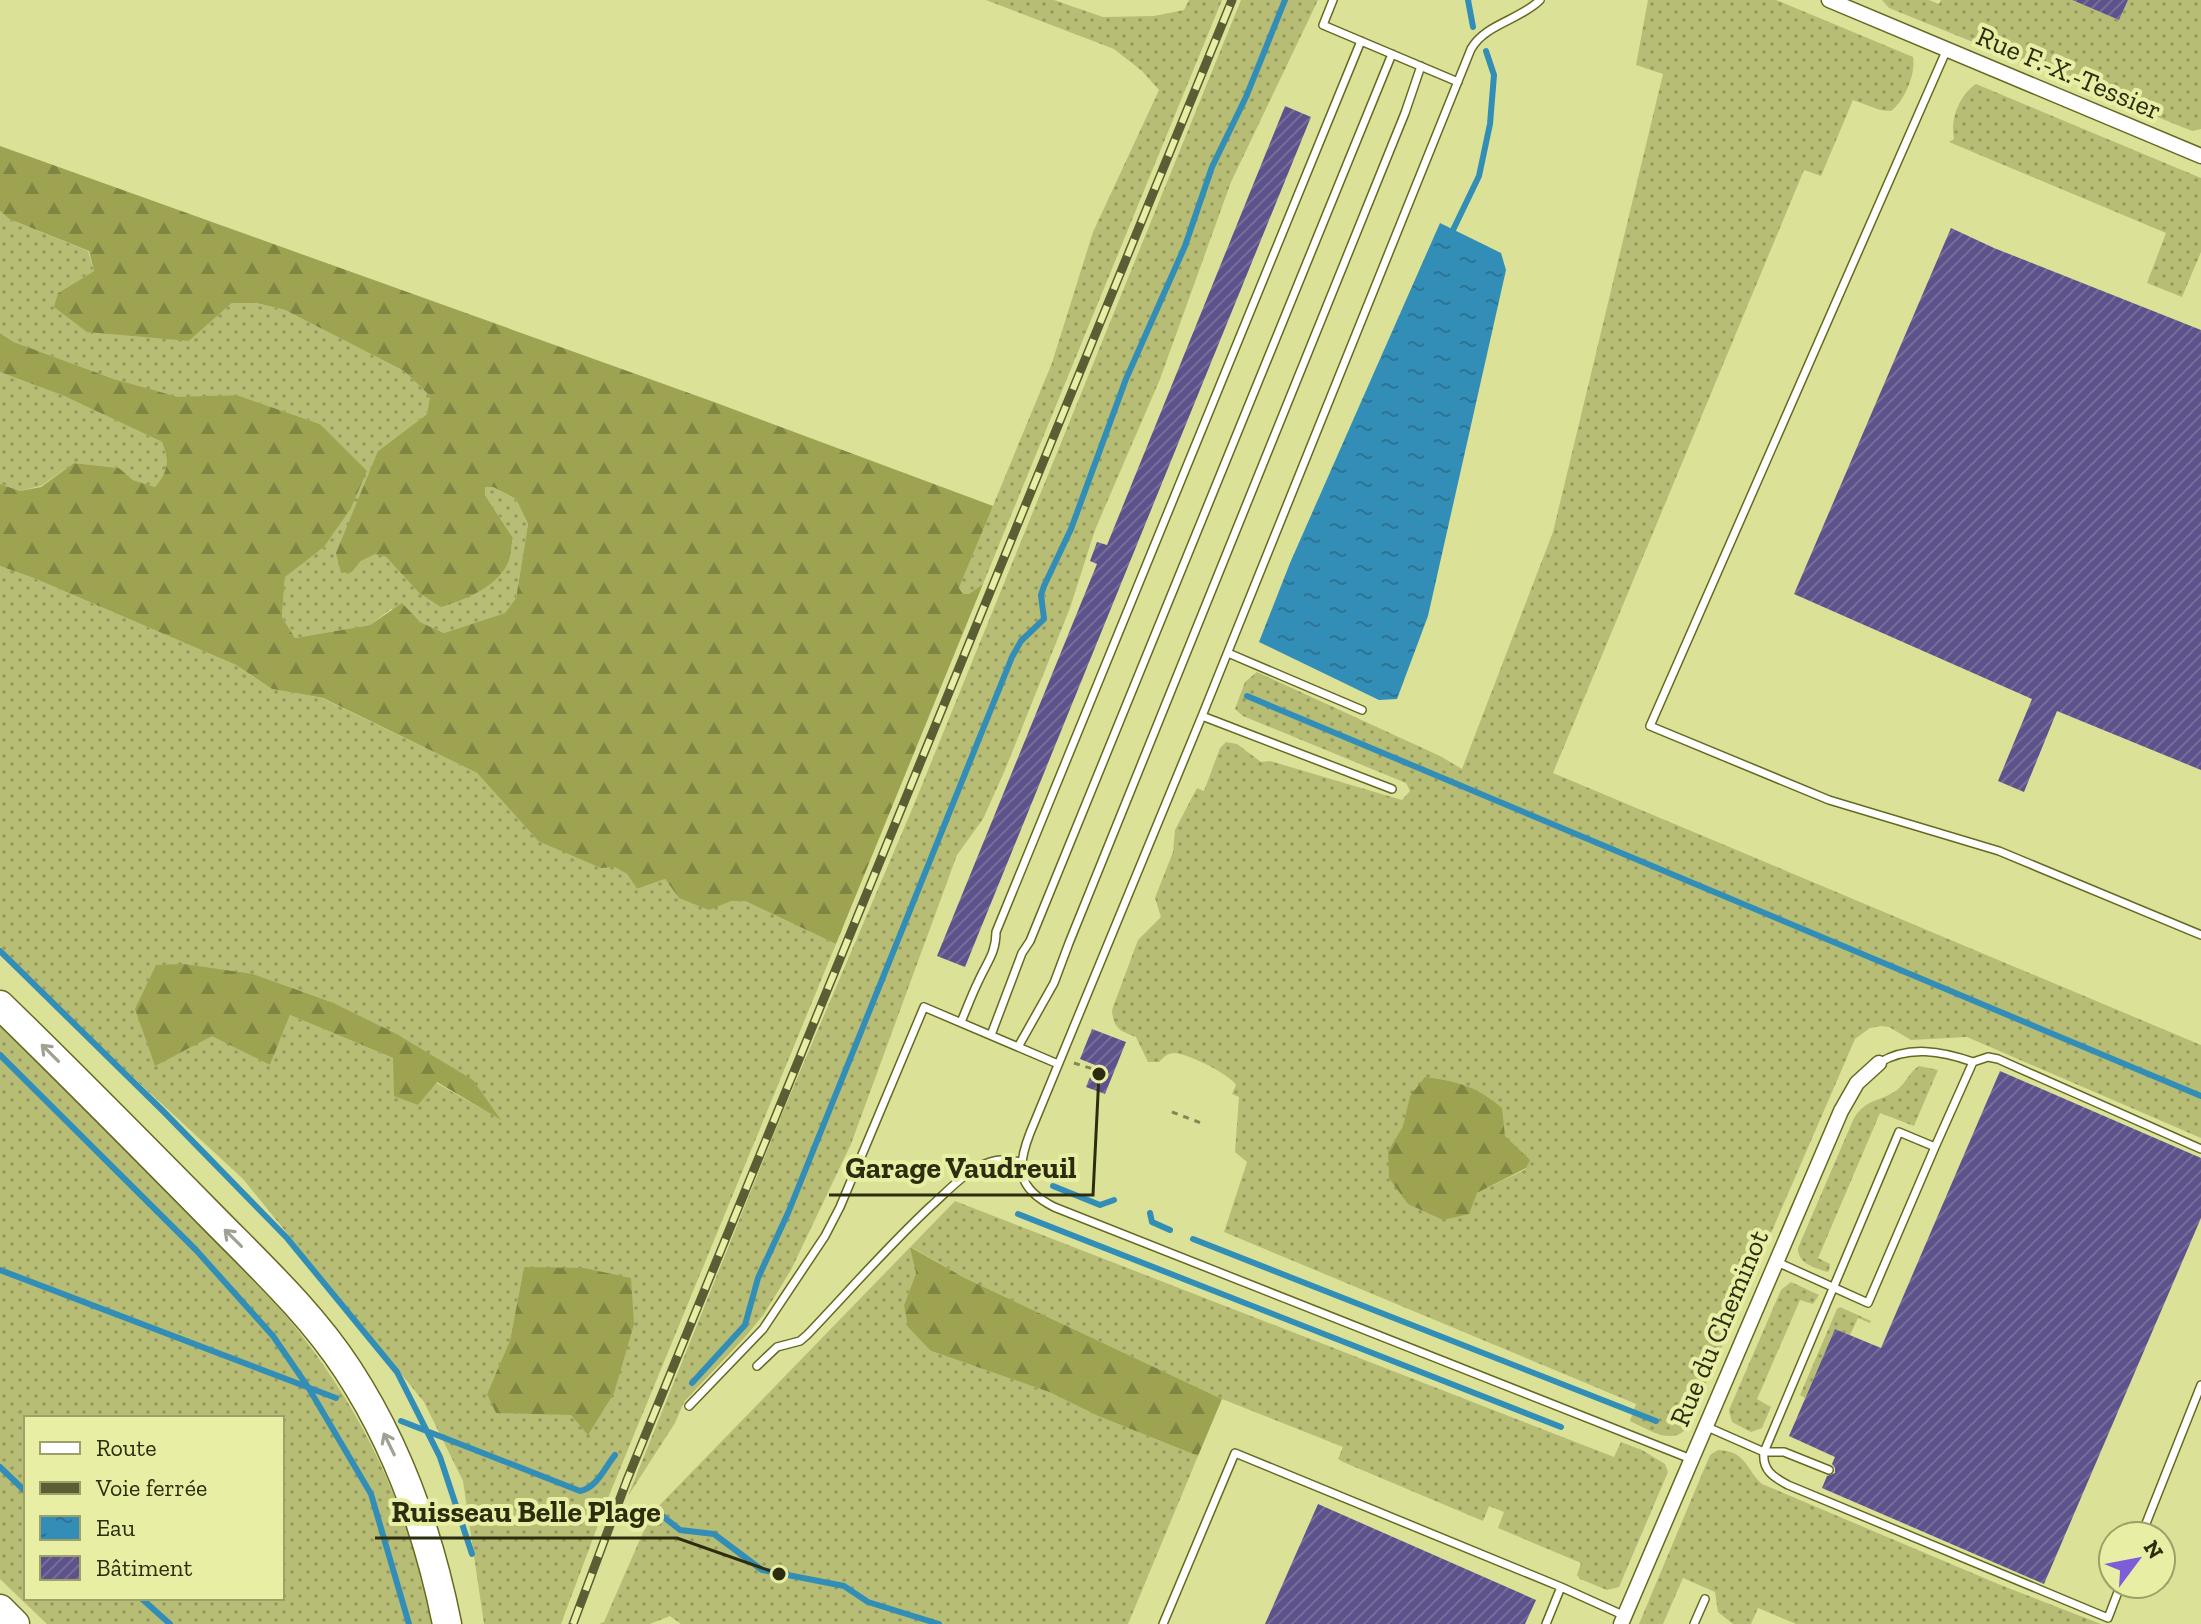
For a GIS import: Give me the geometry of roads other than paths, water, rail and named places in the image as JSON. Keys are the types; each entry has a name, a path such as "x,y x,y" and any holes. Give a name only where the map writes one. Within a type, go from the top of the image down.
{"highway":[{"path":"0,1005 259,1263 326,1339 369,1405 401,1470 427,1542 447,1624"},
{"path":"0,1609 15,1624"}],"street":[{"name":"Rue F.-X.-Tessier","path":"1829,0 2201,156"},
{"name":"Rue du Cheminot","path":"1623,1620 1850,1094 1865,1073 1879,1063"}],"lane":[{"path":"1333,0 1323,25 1458,82"},
{"path":"1540,0 1476,42 1458,82 1058,1064 1020,1162 1021,1174 1033,1194 1054,1207 1691,1459"},
{"path":"961,1022 980,976 991,960 996,946 996,932 1361,41"},
{"path":"1947,49 1650,726 1829,800 1999,851 2201,935"},
{"path":"991,1035 1392,54"},
{"path":"1018,1047 1061,968 1074,928 1405,113 1421,66"},
{"path":"1228,653 1362,710"},
{"path":"1202,716 1392,789"},
{"path":"689,1406 763,1329 825,1236 924,1007 1058,1064"},
{"path":"1879,1063 1894,1055 1918,1051 1942,1052 1973,1062 1988,1057 1998,1059 2201,1149"},
{"path":"1776,1262 1868,1303 1973,1062"},
{"path":"1935,1147 1899,1132 1764,1452 1764,1464 1769,1473 1788,1485 2108,1618 2115,1600"},
{"path":"757,1366 777,1347 800,1341 807,1335 906,1229 959,1180 991,1161 1003,1159 1020,1162"},
{"path":"2147,1520 2201,1385"},
{"path":"1705,1426 1764,1452 1784,1452 1829,1470"},
{"path":"1163,1624 1235,1453 1561,1587 1623,1620"},
{"path":"1546,1624 1561,1587"},
{"path":"1694,1624 1705,1599"}],"water":[{"path":"1440,223 1501,253 1506,270 1428,616 1397,699 1379,700 1259,642 1290,563"}],"waterway":[{"path":"692,1383 745,1325 758,1278 788,1213 1012,657 1021,641 1044,619 1041,595 1044,586 1071,529 1126,379 1185,246 1212,167 1246,97 1285,0"},
{"path":"1468,0 1473,27"},
{"path":"1453,230 1479,176 1490,124 1494,75 1486,51"},
{"path":"1247,696 2201,1096"},
{"path":"0,951 287,1238 397,1372 440,1457 472,1554"},
{"path":"0,1055 196,1250 273,1336 308,1387 371,1494 409,1624"},
{"path":"1053,1186 1100,1205 1114,1200"},
{"path":"1150,1213 1152,1222 1170,1230"},
{"path":"1018,1214 1561,1427"},
{"path":"1193,1239 1656,1421"},
{"path":"0,1270 336,1398"},
{"path":"401,1421 580,1491 596,1481 615,1455"},
{"path":"0,1467 24,1490"},
{"path":"646,1507 655,1510 680,1530 714,1534 762,1570 844,1586 868,1602 939,1624"},
{"path":"143,1600 170,1624"}],"railway":[{"path":"573,1624 627,1480 1232,0"}],"place":[{"name":"Garage Vaudreuil","path":"1099,1074"},
{"name":"Ruisseau Belle Plage","path":"779,1574"}]}
